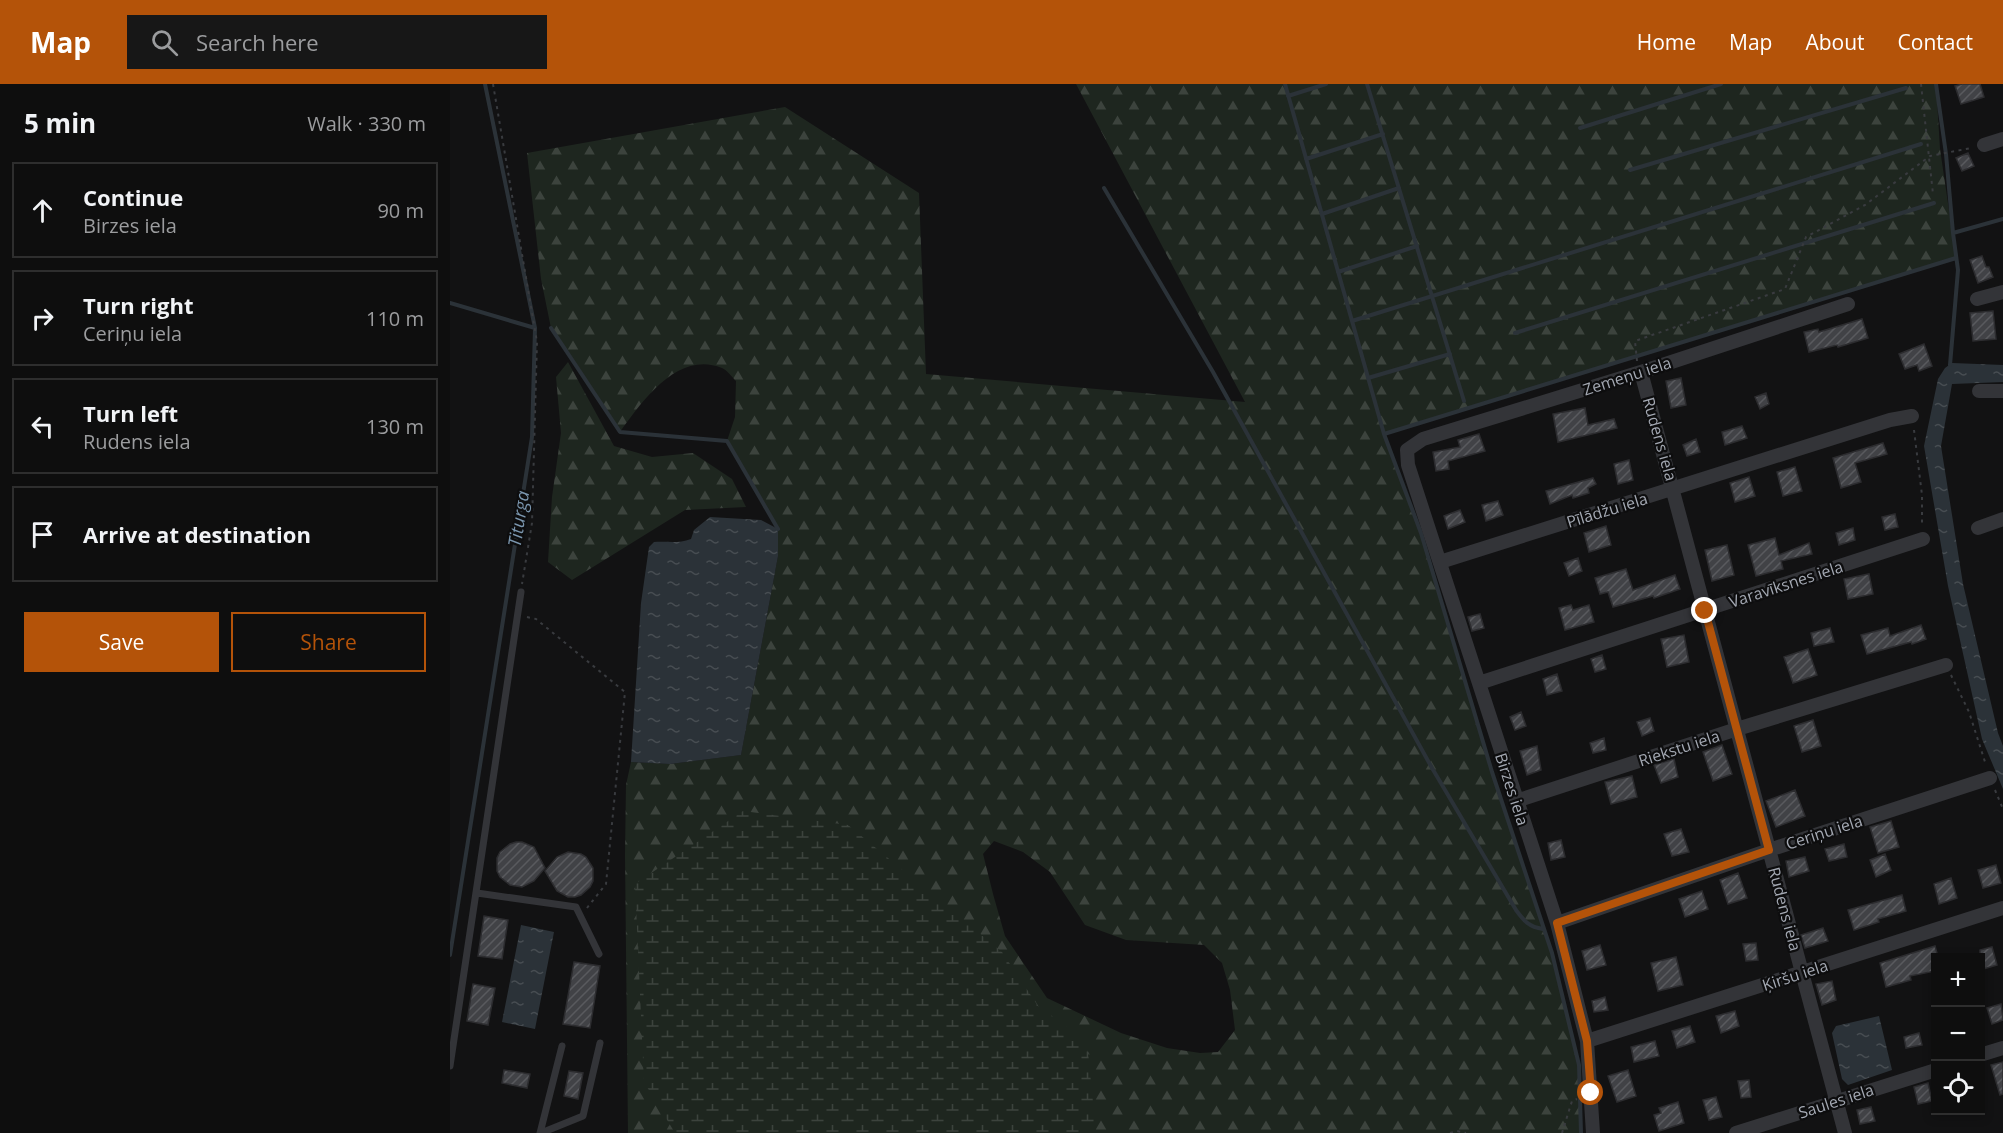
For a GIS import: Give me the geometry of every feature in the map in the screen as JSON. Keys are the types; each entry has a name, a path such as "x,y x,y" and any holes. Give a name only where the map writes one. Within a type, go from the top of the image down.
{"street":[{"path":"1984,145 2003,139"},
{"path":"1977,299 2003,292"},
{"name":"Zemeņu iela","path":"1407,450 1423,440 1848,304"},
{"name":"Rudens iela","path":"1641,372 1845,1133"},
{"path":"1979,391 2003,392"},
{"name":"Pīlādžu iela","path":"1440,562 1890,420 1911,416"},
{"name":"Birzes iela","path":"1407,450 1408,465 1557,923 1587,1041 1593,1133"},
{"path":"1978,528 2003,519"},
{"name":"Varavīksnes iela","path":"1479,683 1923,539"},
{"name":"Riekstu iela","path":"1516,801 1946,664"},
{"name":"Ceriņu iela","path":"1557,923 1769,850 1990,778"},
{"name":"Ķiršu iela","path":"1587,1041 2003,908"},
{"path":"1985,1053 2003,1048"},
{"name":"Saules iela","path":"1736,1133 1931,1071"}],"lane":[{"path":"450,1066 521,592"},
{"path":"477,893 576,907 599,954"},
{"path":"540,1133 583,1116 600,1043"},
{"path":"540,1133 562,1046"}],"path":[{"path":"493,84 537,342 532,523 521,592"},
{"path":"1921,84 1933,194"},
{"path":"1641,372 1635,356 1635,341 1785,289 1806,237 1865,205 1930,156 1984,145"},
{"path":"1911,416 1922,495 1923,539"},
{"path":"518,616 536,618 625,692 606,884 581,917"},
{"path":"1946,664 1969,712 1990,778 2003,809"},
{"path":"1562,1133 1572,1101 1591,1093"},
{"path":"1450,1133 1457,1131 1466,1133"}],"green space":[{"path":"1076,84 1936,84 1940,149 1956,258 1384,434 1421,533 1492,772 1552,953 1579,1065 1581,1133 628,1133 625,855 626,785 631,762 670,764 741,755 778,556 778,530 727,441 735,417 736,381 724,369 706,364 691,366 676,372 650,393 620,432 551,328 541,279 527,153 785,107 919,193 926,374 1245,402","holes":["994,841 1023,852 1050,872 1085,925 1126,940 1204,945 1222,963 1230,990 1235,1030 1218,1052 1200,1053 1167,1048 1121,1033 1047,998 1005,936 983,854"]},
{"path":"568,362 614,446 652,457 693,453 732,479 746,507 685,510 572,580 548,562 552,497 561,433 556,377"},
{"path":"743,811 848,825 1002,952 1038,1006 1087,1042 1096,1133 675,1133 644,1082 635,884"}],"water":[{"path":"1952,363 2003,365 2003,382 1952,384 1941,446 1963,584 2003,746 2003,789 1982,739 1948,586 1924,446 1938,379 1945,368"},
{"path":"710,517 761,520 778,529 778,556 741,755 670,764 631,762 641,603 649,547 654,542 677,542 691,539 694,530"},
{"path":"521,925 554,932 535,1029 502,1022"},
{"path":"1879,1016 1892,1070 1848,1085 1842,1079 1832,1033 1836,1026"}],"building":[{"path":"1980,84 1984,97 1961,104 1955,86"},
{"path":"1968,153 1974,166 1962,171 1956,158"},
{"path":"1982,256 1993,277 1978,283 1970,260"},
{"path":"1993,311 1996,339 1973,341 1970,313"},
{"path":"1862,319 1868,338 1838,347 1837,345 1809,352 1804,332 1818,329 1819,332"},
{"path":"1924,344 1932,366 1919,371 1917,365 1905,369 1899,354"},
{"path":"1681,378 1686,405 1671,408 1666,381"},
{"path":"1766,393 1769,404 1760,409 1755,397"},
{"path":"1585,408 1588,425 1614,419 1617,428 1558,442 1553,414"},
{"path":"1742,426 1747,438 1725,445 1722,432"},
{"path":"1479,434 1485,451 1448,461 1449,469 1436,471 1433,452 1460,447 1458,440"},
{"path":"1696,439 1700,452 1687,456 1683,445"},
{"path":"1883,443 1887,454 1855,463 1861,482 1841,488 1833,458"},
{"path":"1629,460 1633,480 1618,484 1614,464"},
{"path":"1795,467 1802,491 1783,496 1777,472"},
{"path":"1749,477 1755,496 1735,502 1730,483"},
{"path":"1593,478 1596,484 1588,488 1589,493 1573,498 1572,495 1550,504 1546,491"},
{"path":"1498,501 1503,515 1486,521 1482,505"},
{"path":"1460,510 1465,522 1448,529 1444,516"},
{"path":"1895,514 1898,527 1885,530 1882,517"},
{"path":"1606,526 1611,545 1589,552 1584,533"},
{"path":"1853,528 1855,540 1839,545 1836,533"},
{"path":"1775,538 1779,555 1809,543 1812,554 1781,561 1783,569 1756,576 1748,545"},
{"path":"1727,545 1734,575 1712,581 1705,550"},
{"path":"1578,558 1582,571 1569,576 1564,563"},
{"path":"1626,569 1633,590 1675,575 1680,589 1654,598 1653,596 1613,607 1608,592 1600,594 1595,578"},
{"path":"1869,574 1873,594 1848,599 1844,579"},
{"path":"1571,605 1573,610 1589,605 1594,622 1565,630 1559,608"},
{"path":"1480,614 1484,628 1472,631 1468,617"},
{"path":"1921,625 1926,639 1867,654 1861,635 1888,628 1890,636"},
{"path":"1830,628 1834,642 1814,646 1811,633"},
{"path":"1684,635 1689,662 1667,667 1661,639"},
{"path":"1808,649 1817,675 1793,683 1784,657"},
{"path":"1602,655 1606,669 1595,672 1591,659"},
{"path":"1557,674 1562,691 1547,695 1543,679"},
{"path":"1521,712 1526,726 1515,730 1510,717"},
{"path":"1650,718 1654,731 1642,736 1637,722"},
{"path":"1813,720 1821,746 1802,752 1794,726"},
{"path":"1604,738 1606,750 1593,753 1590,743"},
{"path":"1722,745 1732,774 1713,781 1703,752"},
{"path":"1537,746 1541,770 1527,775 1520,751"},
{"path":"1674,759 1678,777 1661,783 1654,765"},
{"path":"1632,776 1637,797 1611,804 1605,782"},
{"path":"1795,790 1805,816 1776,827 1766,801"},
{"path":"1891,821 1899,847 1878,853 1870,827"},
{"path":"1681,829 1689,852 1672,856 1664,834"},
{"path":"1561,840 1565,857 1551,860 1548,843"},
{"path":"516,842 534,847 545,868 534,881 522,887 510,885 500,877 497,871 497,858 500,852"},
{"path":"1844,844 1847,857 1829,861 1825,849"},
{"path":"568,852 586,857 593,868 593,881 590,887 575,897 568,897 557,891 545,871 557,857"},
{"path":"1885,854 1891,870 1876,877 1870,860"},
{"path":"1805,857 1809,871 1789,877 1786,861"},
{"path":"1996,865 2001,883 1983,888 1978,870"},
{"path":"1738,873 1747,898 1728,904 1720,880"},
{"path":"1951,878 1957,898 1939,904 1934,884"},
{"path":"1702,891 1708,909 1685,917 1679,899"},
{"path":"1902,895 1906,911 1878,919 1879,922 1854,930 1848,910"},
{"path":"484,916 508,920 502,959 478,956"},
{"path":"1823,928 1828,941 1805,948 1801,935"},
{"path":"1756,943 1758,960 1746,961 1743,944"},
{"path":"1600,945 1606,965 1587,970 1582,951"},
{"path":"1935,946 1937,953 1931,953 1931,972 1910,976 1911,980 1886,987 1880,963"},
{"path":"1992,947 1997,965 1985,969 1985,953 1980,953 1980,950"},
{"path":"1676,957 1683,985 1658,991 1651,963"},
{"path":"574,962 600,966 590,1028 563,1024"},
{"path":"1832,981 1836,1000 1822,1005 1816,984"},
{"path":"473,984 495,988 488,1025 467,1021"},
{"path":"1605,997 1608,1010 1594,1012 1592,1001"},
{"path":"2001,1004 2003,1020 1992,1024 1987,1008"},
{"path":"1735,1011 1739,1026 1721,1033 1716,1016"},
{"path":"1690,1026 1695,1042 1677,1048 1672,1031"},
{"path":"1919,1033 1922,1045 1906,1048 1904,1037"},
{"path":"1655,1041 1659,1056 1634,1062 1631,1047"},
{"path":"2003,1062 2003,1094 2000,1095 1991,1065"},
{"path":"504,1070 530,1074 527,1088 502,1083"},
{"path":"1628,1070 1636,1096 1617,1102 1608,1076"},
{"path":"569,1071 583,1073 578,1099 564,1096"},
{"path":"1749,1080 1751,1097 1741,1098 1738,1081"},
{"path":"1928,1083 1931,1101 1918,1104 1914,1087"},
{"path":"1716,1097 1722,1117 1709,1120 1703,1100"},
{"path":"1678,1102 1684,1123 1659,1131 1654,1115 1661,1113 1659,1108"},
{"path":"1871,1107 1875,1121 1860,1124 1857,1110"}],"waterway":[{"name":"Titurga","path":"450,955 532,437 535,328 485,84"},
{"path":"1285,84 1384,434"},
{"path":"1288,96 1326,84"},
{"path":"1367,84 1464,401"},
{"path":"1580,128 1721,84"},
{"path":"1936,84 1946,154 1953,233"},
{"path":"1630,170 1906,88"},
{"path":"1306,159 1383,134"},
{"path":"1352,321 1921,144"},
{"path":"1104,188 1213,372 1432,768 1516,910 1527,923 1543,929"},
{"path":"1322,214 1399,188"},
{"path":"1515,333 1934,203"},
{"path":"1950,365 1958,270 1953,233 2003,219"},
{"path":"1338,272 1417,246"},
{"path":"1581,1133 1579,1065 1552,953 1492,772 1421,533 1384,434 1956,258"},
{"path":"450,303 535,328"},
{"path":"551,328 620,432 727,441 778,529"},
{"path":"1368,378 1450,354"}],"route":[{"path":"1591,1093 1587,1041 1557,923 1769,850 1705,611"}]}
